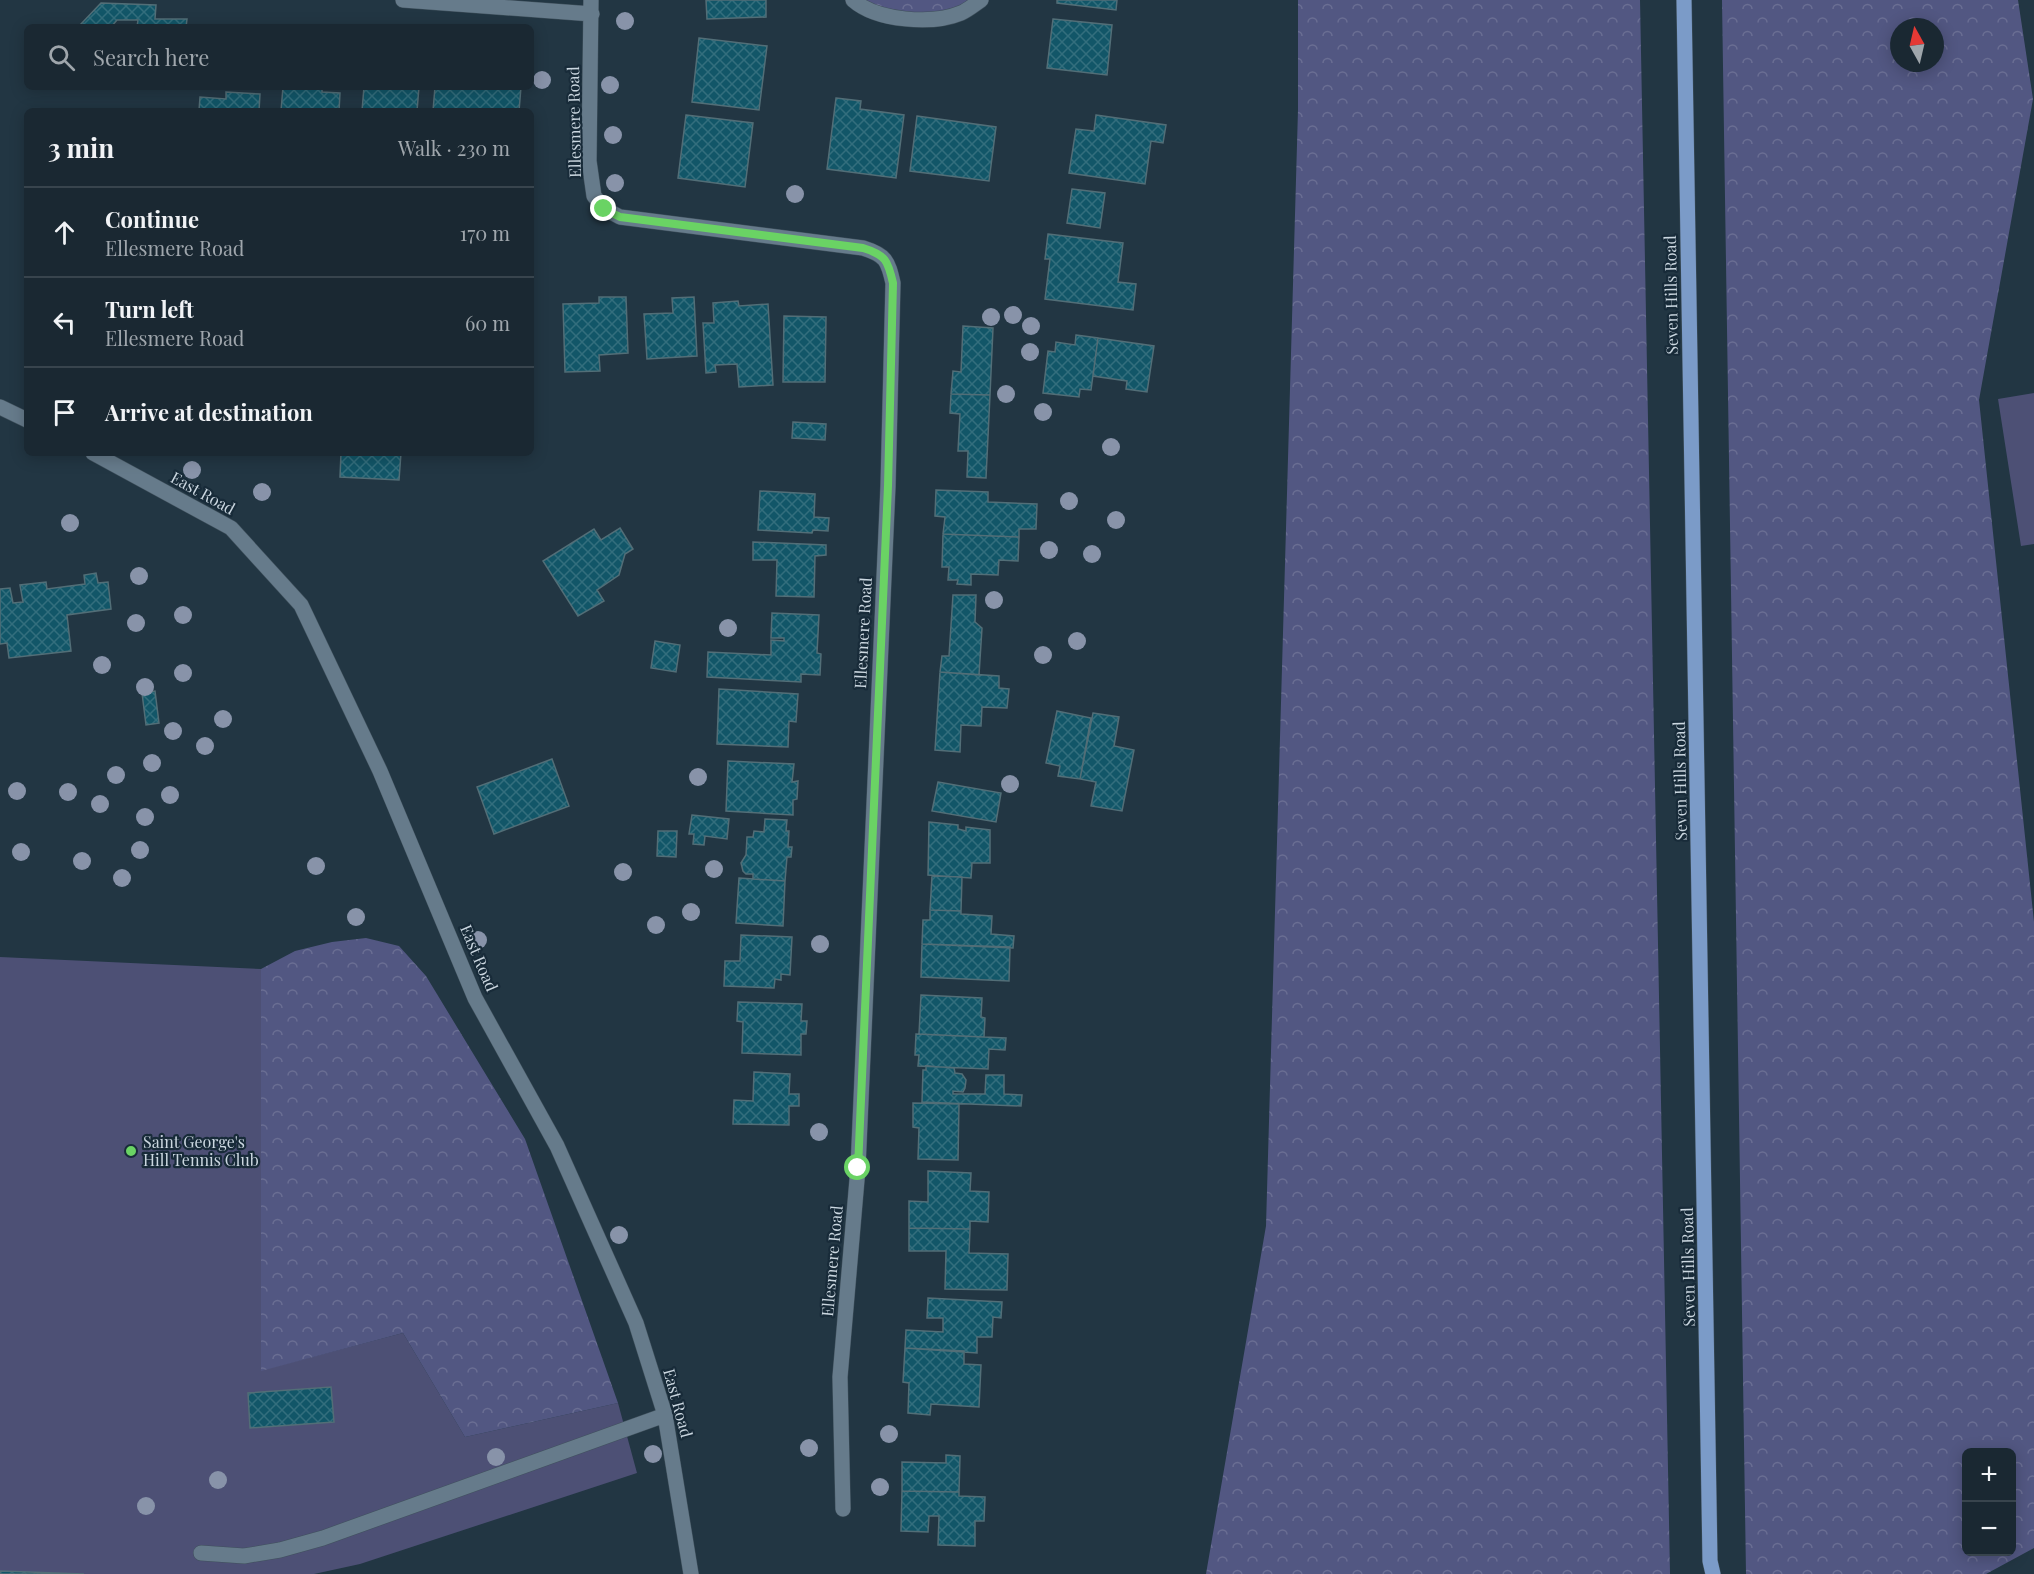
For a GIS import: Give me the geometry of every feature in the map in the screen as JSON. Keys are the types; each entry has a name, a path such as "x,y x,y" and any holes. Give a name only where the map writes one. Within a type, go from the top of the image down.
{"main road":[{"name":"Seven Hills Road","path":"1684,0 1710,1570"}],"street":[{"path":"403,0 591,7"},
{"path":"854,0 885,17 929,19 961,13 981,0"},
{"name":"Ellesmere Road","path":"591,7 589,161 594,196 604,209 620,217 863,248 879,253 888,264 893,283 887,498 858,1168 840,1377 843,1509"},
{"path":"0,407 24,419"},
{"name":"East Road","path":"99,456 231,528 301,605 380,771 475,998 557,1146 636,1323 665,1415 692,1574"},
{"path":"201,1553 244,1556 280,1550 323,1538 665,1415"}],"shaded area":[{"path":"2034,393 2034,544 2021,546 1998,399"},
{"name":"Saint George's Hill Tennis Club","path":"0,957 261,969 262,1370 403,1333 465,1437 618,1403 637,1473 360,1564 314,1574 0,1574"}],"green space":[{"path":"853,0 981,0 929,19"},
{"path":"1298,0 1640,0 1670,1574 1206,1574 1266,1226 1298,110"},
{"path":"1722,0 2018,0 2033,99 1979,400 2034,922 2034,1548 1986,1574 1746,1574"},
{"path":"366,938 399,946 426,976 525,1139 618,1403 465,1437 403,1333 261,1371 261,969 295,951 332,942"}],"building":[{"path":"706,0 766,0 766,17 707,19"},
{"path":"1057,0 1117,0 1116,10 1057,3"},
{"path":"101,3 156,5 155,19 187,19 186,24 137,24 138,20 117,20 114,24 81,24"},
{"path":"1053,19 1112,25 1107,75 1047,68"},
{"path":"699,38 767,46 759,110 692,102"},
{"path":"283,90 322,90 322,92 340,93 339,108 281,108"},
{"path":"364,90 419,90 417,108 362,108"},
{"path":"435,90 521,90 519,108 433,108"},
{"path":"226,92 260,94 259,108 199,108 200,97 226,99"},
{"path":"836,98 861,101 860,109 904,115 896,178 827,169"},
{"path":"686,115 753,123 745,187 678,178"},
{"path":"1096,115 1166,125 1163,143 1151,141 1145,184 1069,173 1076,129 1094,131"},
{"path":"917,116 996,127 989,181 910,171"},
{"path":"1072,189 1105,193 1100,228 1067,223"},
{"path":"1048,234 1123,243 1118,282 1136,284 1133,310 1045,299 1050,259 1045,259"},
{"path":"599,297 626,297 628,353 599,355 600,371 565,372 563,304 599,303"},
{"path":"694,297 697,356 647,359 644,314 673,313 672,298"},
{"path":"738,301 739,306 768,304 773,385 739,387 737,364 715,365 716,372 706,373 703,323 714,323 713,303"},
{"path":"784,316 826,317 825,382 783,382"},
{"path":"963,326 993,328 990,395 951,394 953,371 961,372"},
{"path":"1076,335 1098,338 1091,390 1080,389 1079,397 1043,393 1048,351 1055,352 1056,342 1075,345"},
{"path":"1098,338 1154,346 1147,392 1126,389 1127,381 1093,376"},
{"path":"951,394 990,395 986,478 967,477 968,451 958,451 960,414 950,413"},
{"path":"793,422 826,424 825,440 792,438"},
{"path":"341,456 401,456 399,480 340,477"},
{"path":"936,490 988,492 988,502 1037,504 1036,529 1019,529 1019,537 943,534 945,517 935,516"},
{"path":"760,491 815,494 814,517 829,518 828,531 813,530 812,533 758,530"},
{"path":"620,528 633,549 625,554 619,575 597,590 604,601 578,616 543,561 594,529 601,540"},
{"path":"943,534 1019,537 1018,561 999,560 998,575 971,574 971,585 957,584 958,580 948,580 949,567 942,567"},
{"path":"753,542 826,545 826,555 815,556 814,597 776,596 777,560 753,560"},
{"path":"96,573 98,583 108,582 111,609 67,615 71,651 9,658 7,643 0,644 0,589 10,588 13,603 23,602 20,585 46,582 47,589 85,584 84,575"},
{"path":"953,595 976,595 975,622 982,628 979,675 940,672 942,656 949,656"},
{"path":"772,613 819,615 817,653 821,654 820,675 801,674 801,682 707,677 708,652 771,655 771,640 784,641 784,638 771,638"},
{"path":"655,641 680,645 676,672 651,668"},
{"path":"940,672 999,676 999,688 1009,689 1007,708 982,707 981,726 961,725 960,752 935,750"},
{"path":"719,689 798,694 796,722 789,721 788,747 717,744"},
{"path":"155,691 159,723 146,725 142,693"},
{"path":"1057,711 1091,718 1080,779 1058,776 1060,766 1046,763"},
{"path":"1093,713 1119,717 1114,746 1134,750 1122,811 1091,806 1096,782 1080,779"},
{"path":"552,759 569,806 494,834 477,787"},
{"path":"728,761 794,764 792,782 798,781 797,799 793,800 793,815 726,811"},
{"path":"938,782 1001,793 996,822 932,811"},
{"path":"692,815 729,819 727,839 705,836 704,845 693,844 694,834 689,834"},
{"path":"765,819 787,820 788,847 792,847 791,857 787,857 785,881 753,879 753,874 746,874 743,871 741,863 746,855 747,837 753,837 754,831 764,832"},
{"path":"929,822 958,825 958,829 966,831 966,827 990,830 990,863 972,863 971,878 928,875"},
{"path":"658,831 677,831 676,857 657,856"},
{"path":"932,876 962,877 961,911 930,910"},
{"path":"739,878 785,881 783,926 736,923"},
{"path":"930,910 961,911 961,914 992,916 991,934 1014,936 1013,948 922,944 923,920 930,920"},
{"path":"741,935 792,937 790,975 781,974 781,980 775,979 774,988 724,986 725,961 740,961"},
{"path":"922,944 1010,947 1009,981 921,977"},
{"path":"921,995 982,998 981,1017 985,1018 984,1037 919,1034"},
{"path":"738,1002 802,1004 801,1021 807,1021 806,1034 801,1034 801,1055 742,1053 743,1022 737,1021"},
{"path":"916,1034 1006,1038 1005,1050 989,1049 988,1069 918,1066 919,1055 915,1055"},
{"path":"926,1066 954,1068 955,1073 962,1074 966,1080 965,1088 963,1092 953,1091 953,1094 985,1094 986,1075 1004,1075 1004,1094 1022,1095 1021,1106 922,1102 923,1070 926,1070"},
{"path":"754,1072 790,1074 789,1094 799,1094 799,1106 789,1106 789,1125 733,1124 734,1100 753,1101"},
{"path":"913,1103 959,1104 958,1160 918,1159 919,1128 913,1127"},
{"path":"928,1171 971,1173 970,1191 989,1192 988,1222 970,1221 970,1229 909,1228 909,1201 928,1202"},
{"path":"909,1228 970,1229 969,1253 1008,1254 1007,1290 945,1289 946,1251 909,1251"},
{"path":"928,1298 1002,1302 1001,1318 993,1317 992,1337 977,1337 977,1353 905,1348 906,1330 943,1332 943,1318 927,1318"},
{"path":"905,1348 964,1351 964,1364 981,1365 979,1407 931,1404 930,1415 908,1413 909,1383 903,1382"},
{"path":"331,1387 334,1422 250,1428 248,1393"},
{"path":"946,1455 960,1456 959,1492 902,1491 902,1462 946,1463"},
{"path":"902,1491 959,1492 959,1496 985,1497 984,1521 975,1521 975,1546 938,1545 939,1516 929,1516 928,1532 901,1531"},
{"path":"0,1571 84,1574 0,1574"}],"place":[{"name":"Saint George's Hill Tennis Club","path":"131,1151"}],"route":[{"path":"604,209 620,217 863,248 879,253 888,264 893,283 888,486 858,1168"}]}
